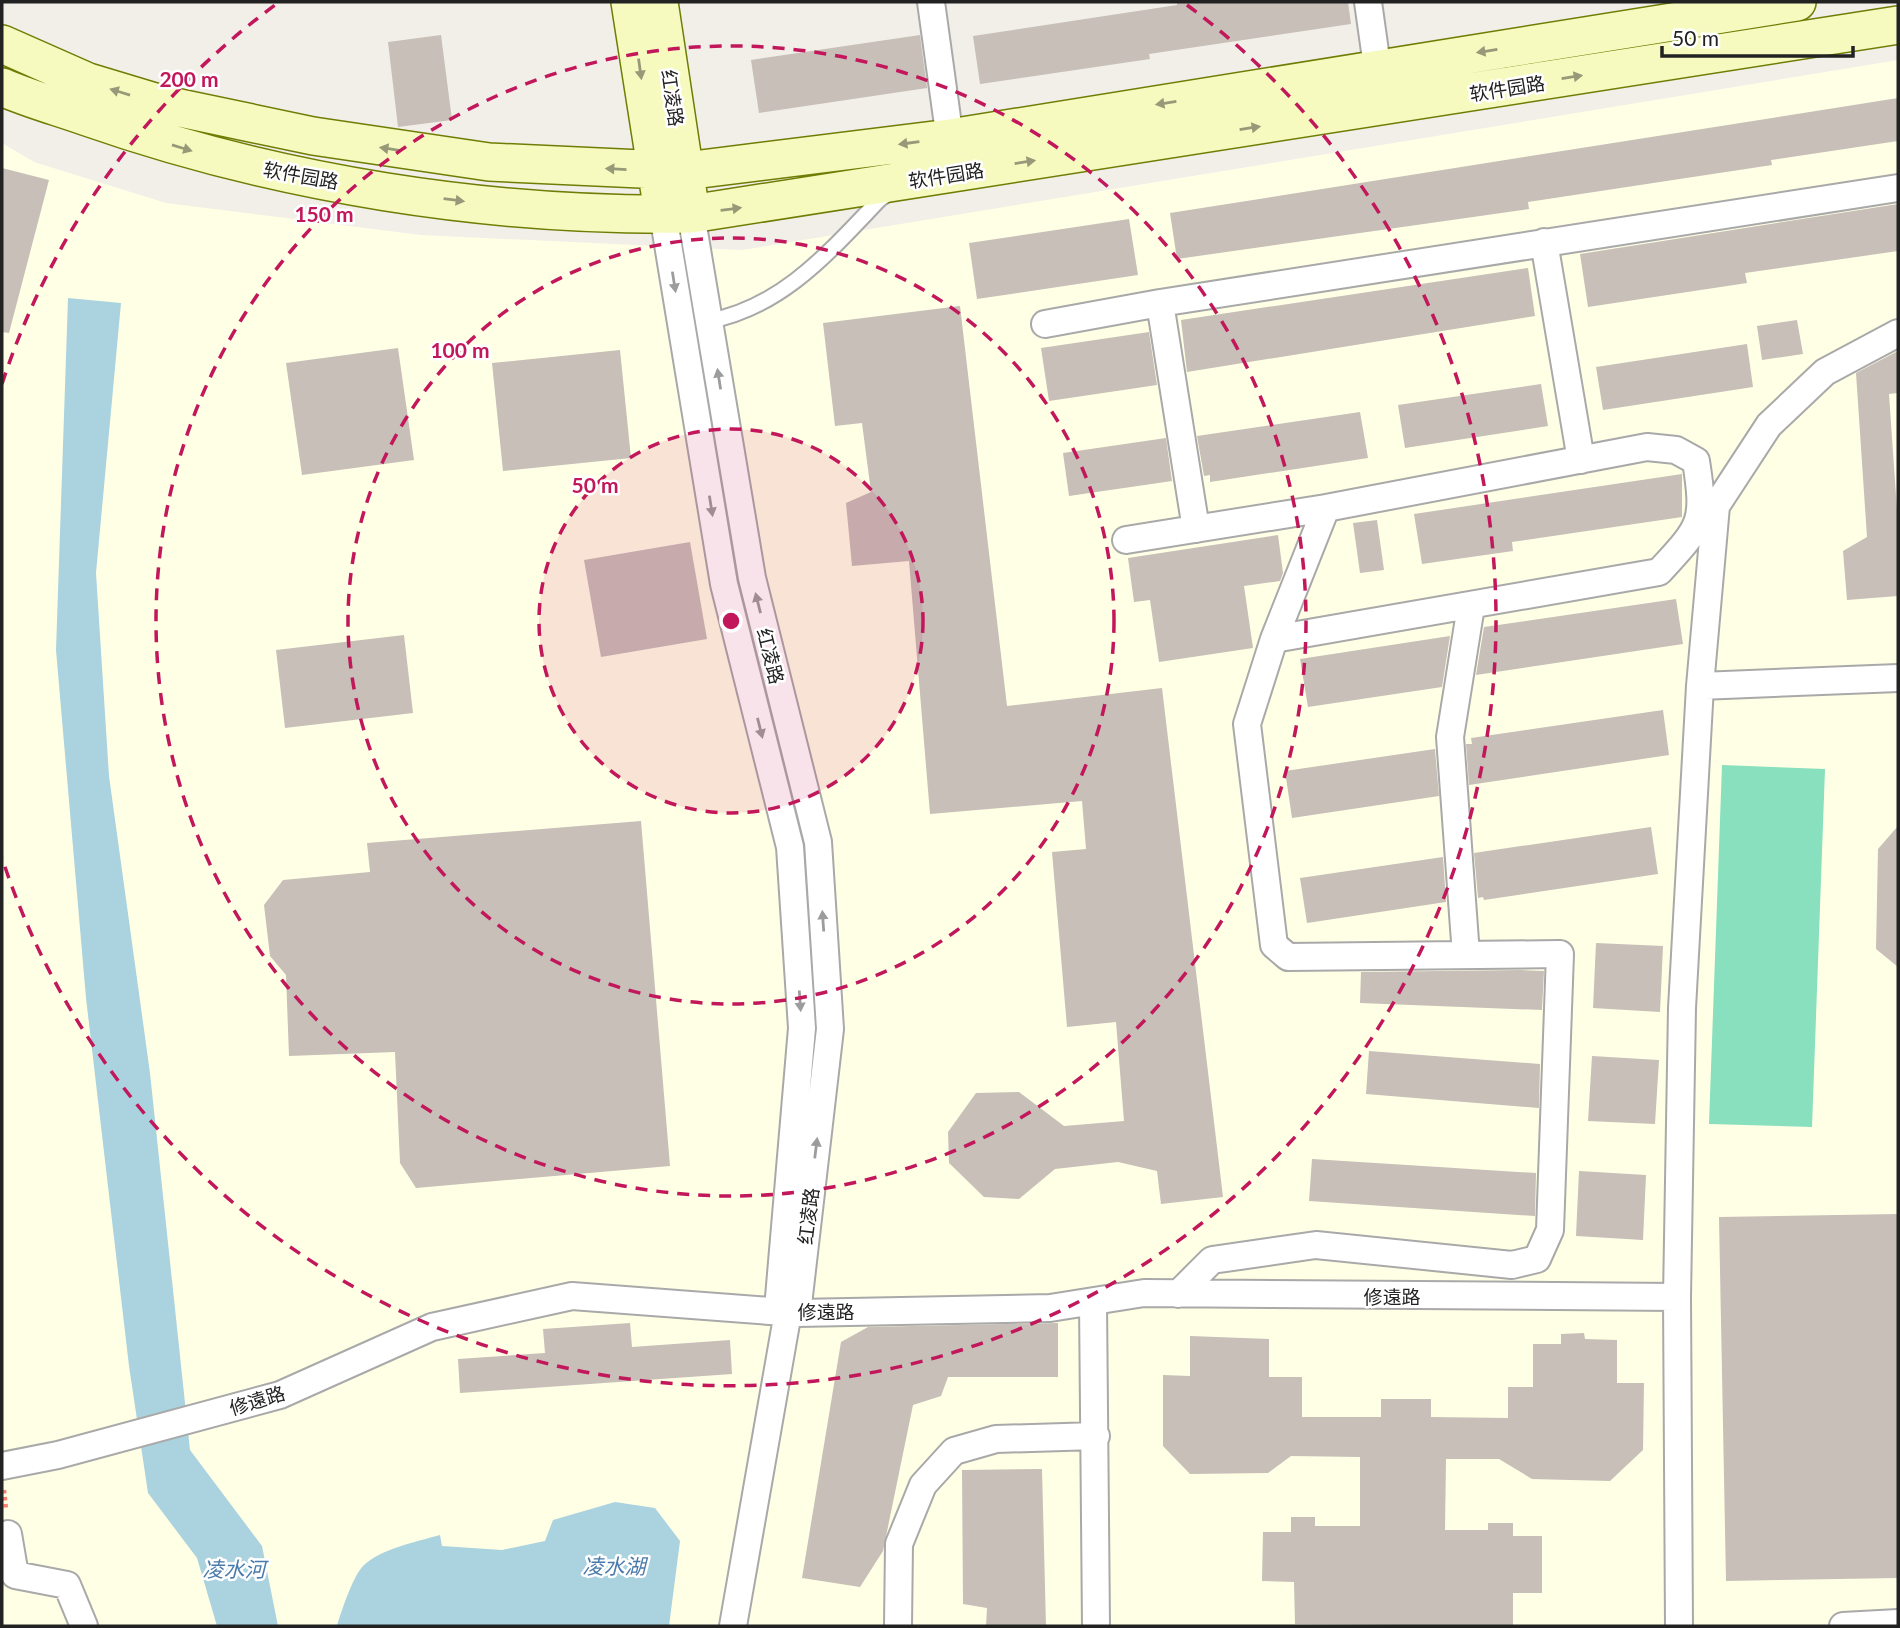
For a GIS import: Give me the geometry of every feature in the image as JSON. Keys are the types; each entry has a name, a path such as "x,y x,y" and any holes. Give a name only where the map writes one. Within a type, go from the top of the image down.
{"main road":[{"name":"红凌路","path":"630,2 670,171 677,214"},
{"name":"红凌路","path":"659,2 670,171"},
{"name":"软件园路","path":"2,87 227,162 423,196 510,206 677,214 909,180 953,155 1377,69 1797,2"},
{"name":"软件园路","path":"2,44 88,82 235,122 398,150 489,162 670,171 953,155 1383,108 1898,25"}],"street":[{"path":"931,2 953,155"},
{"path":"1368,2 1383,108"},
{"path":"1045,324 1160,303 1898,188"},
{"name":"红凌路","path":"677,214 709,321 752,578 818,842 830,1029 788,1311 733,1626"},
{"name":"红凌路","path":"677,214 724,584 790,847 802,1028 788,1311"},
{"path":"1544,242 1581,460"},
{"path":"1160,303 1196,529"},
{"path":"1679,1626 1677,1297 1682,1008 1700,686 1716,506 1769,425 1825,372 1898,333"},
{"path":"1126,540 1326,508 1647,447 1675,450 1696,461 1703,503 1694,534 1659,572 1274,639"},
{"path":"1178,1294 1212,1260 1316,1245 1512,1265 1537,1259 1549,1230 1560,954 1288,957 1274,945 1247,723 1274,639 1326,508"},
{"path":"1466,955 1450,737 1471,606"},
{"path":"1700,686 1898,678"},
{"name":"修遠路","path":"2,1473 58,1455 280,1395 432,1327 572,1296 788,1311 1050,1308 1144,1293 1677,1297"},
{"path":"1093,1302 1096,1626"},
{"path":"898,1626 899,1544 923,1485 954,1451 996,1439 1096,1436"},
{"path":"8,1534 8,1576 67,1585 84,1626"},
{"path":"1843,1626 1898,1623"}],"lane":[{"path":"709,321 740,316 779,293 816,264 880,199 909,180"}],"path":[{"path":"2,1473 8,1534"}],"shaded area":[{"path":"1898,60 1898,1626 2,1626 2,143 34,162 166,203 421,235 742,250"}],"green space":[{"path":"1722,765 1825,769 1812,1127 1709,1124"}],"water":[{"name":"凌水河","path":"68,298 121,303 96,573 109,776 150,1073 190,1450 262,1546 278,1626 217,1626 197,1558 148,1493 129,1366 86,998 56,650"},
{"name":"凌水湖","path":"615,1502 655,1508 680,1541 669,1626 337,1626 359,1571 371,1560 389,1550 440,1535 442,1546 502,1550 545,1541 553,1520"}],"building":[{"path":"1177,2 1348,2 1351,24 1149,54 1150,59 980,84 973,36 1177,5"},
{"path":"441,35 452,120 398,127 388,42"},
{"path":"920,35 927,88 759,113 751,60"},
{"path":"1898,98 1898,141 1771,160 1772,165 1528,202 1529,209 1177,259 1170,213"},
{"path":"2,168 49,180 9,333 2,332"},
{"path":"1898,204 1898,251 1745,273 1747,283 1588,307 1580,254"},
{"path":"1129,219 1138,275 977,299 969,243"},
{"path":"1528,268 1535,316 1187,372 1181,320"},
{"path":"960,306 1007,706 1162,688 1223,1197 1161,1204 1157,1171 1118,1162 1055,1169 1019,1199 984,1197 949,1163 948,1132 976,1093 1019,1092 1064,1126 1124,1121 1116,1022 1067,1027 1052,852 1086,849 1082,801 930,814 909,561 852,566 846,503 871,492 862,423 835,426 823,323"},
{"path":"1797,320 1803,354 1762,360 1757,326"},
{"path":"1149,332 1157,385 1049,401 1041,348"},
{"path":"1747,344 1753,387 1603,410 1596,367"},
{"path":"398,348 414,460 302,475 286,363"},
{"path":"620,350 631,458 503,471 492,363"},
{"path":"1898,351 1898,393 1889,394 1898,525 1898,596 1847,600 1843,551 1867,537 1856,373"},
{"path":"1541,384 1548,426 1405,448 1398,405"},
{"path":"1360,412 1368,458 1210,482 1210,475 1204,476 1197,436"},
{"path":"1166,438 1172,481 1069,496 1063,453"},
{"path":"1682,474 1682,517 1512,542 1513,551 1422,564 1414,514"},
{"path":"1377,520 1384,570 1360,573 1353,523"},
{"path":"1278,535 1283,573 1280,581 1244,586 1253,648 1159,662 1150,600 1134,602 1128,558"},
{"path":"690,542 707,639 601,657 584,560"},
{"path":"1676,599 1683,644 1476,675 1484,627"},
{"path":"404,635 413,713 285,728 276,650"},
{"path":"1450,636 1442,687 1308,707 1300,659"},
{"path":"1663,710 1669,755 1469,785 1466,744 1472,744 1471,738"},
{"path":"1435,749 1439,796 1292,818 1285,771"},
{"path":"641,821 670,1166 416,1188 400,1163 395,1052 289,1056 286,975 270,956 264,905 283,880 370,872 367,843"},
{"path":"1898,826 1898,967 1876,949 1878,849"},
{"path":"1651,827 1658,874 1484,900 1483,897 1478,898 1474,853"},
{"path":"1443,857 1446,902 1307,923 1300,878"},
{"path":"1596,943 1663,946 1660,1012 1593,1008"},
{"path":"1544,971 1542,1010 1360,1003 1361,972"},
{"path":"1369,1051 1540,1064 1539,1108 1366,1094"},
{"path":"1592,1056 1659,1060 1655,1124 1588,1121"},
{"path":"1312,1159 1536,1173 1535,1216 1309,1201"},
{"path":"1579,1171 1646,1175 1643,1240 1576,1236"},
{"path":"1898,1214 1898,1578 1726,1581 1719,1217"},
{"path":"630,1323 632,1347 730,1340 732,1374 460,1393 458,1359 545,1353 543,1329"},
{"path":"1058,1323 1058,1377 948,1377 941,1396 913,1405 883,1551 860,1587 802,1578 841,1342 868,1327"},
{"path":"1584,1333 1585,1339 1617,1340 1617,1383 1644,1383 1643,1450 1610,1481 1532,1479 1499,1459 1446,1459 1445,1530 1488,1530 1488,1523 1513,1523 1513,1536 1542,1536 1542,1593 1513,1593 1513,1626 1295,1624 1294,1582 1262,1581 1263,1532 1291,1532 1291,1517 1315,1517 1315,1526 1360,1526 1360,1457 1291,1456 1268,1473 1190,1474 1163,1446 1163,1375 1190,1376 1190,1336 1269,1339 1269,1377 1302,1377 1302,1417 1381,1417 1381,1399 1431,1399 1431,1417 1508,1418 1508,1387 1533,1387 1533,1344 1561,1344 1561,1334"},
{"path":"1042,1469 1046,1626 986,1626 987,1608 963,1604 962,1470"}]}
